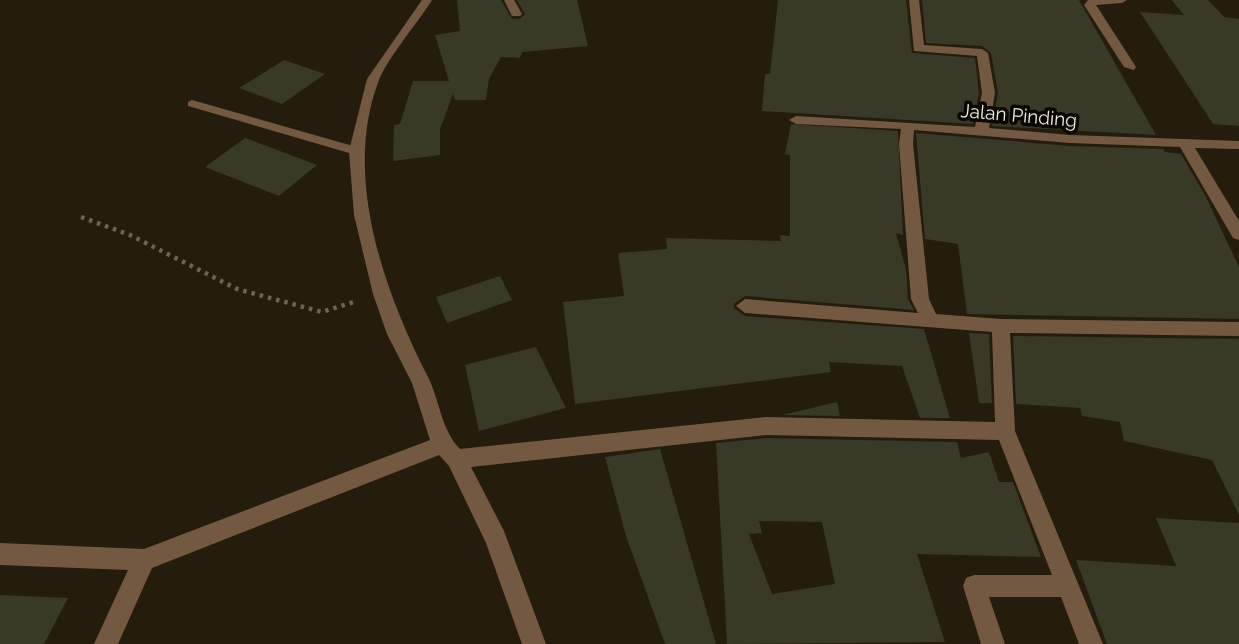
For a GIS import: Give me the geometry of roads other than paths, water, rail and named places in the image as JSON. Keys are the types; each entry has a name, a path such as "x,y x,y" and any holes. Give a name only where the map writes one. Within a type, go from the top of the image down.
{"street":[{"path":"427,0 373,79 356,151 362,215 381,294 397,334 421,383 449,452 496,539 534,644"},
{"path":"509,0 516,14"},
{"path":"914,0 918,48 982,53 989,86 987,118 980,132"},
{"path":"1122,0 1093,1 1090,5 1130,67"},
{"name":"Jalan Pinding","path":"796,120 908,125 1186,145 1239,145"},
{"path":"908,125 906,144 920,299 930,320"},
{"path":"1186,145 1239,234"},
{"path":"745,306 1001,326 1239,329"},
{"path":"1001,326 1005,431 1091,644"},
{"path":"0,554 144,559 449,452 766,426 1005,431"},
{"path":"106,644 144,559"},
{"path":"993,644 974,586 1068,586"}],"lane":[{"path":"192,104 356,151"}]}
